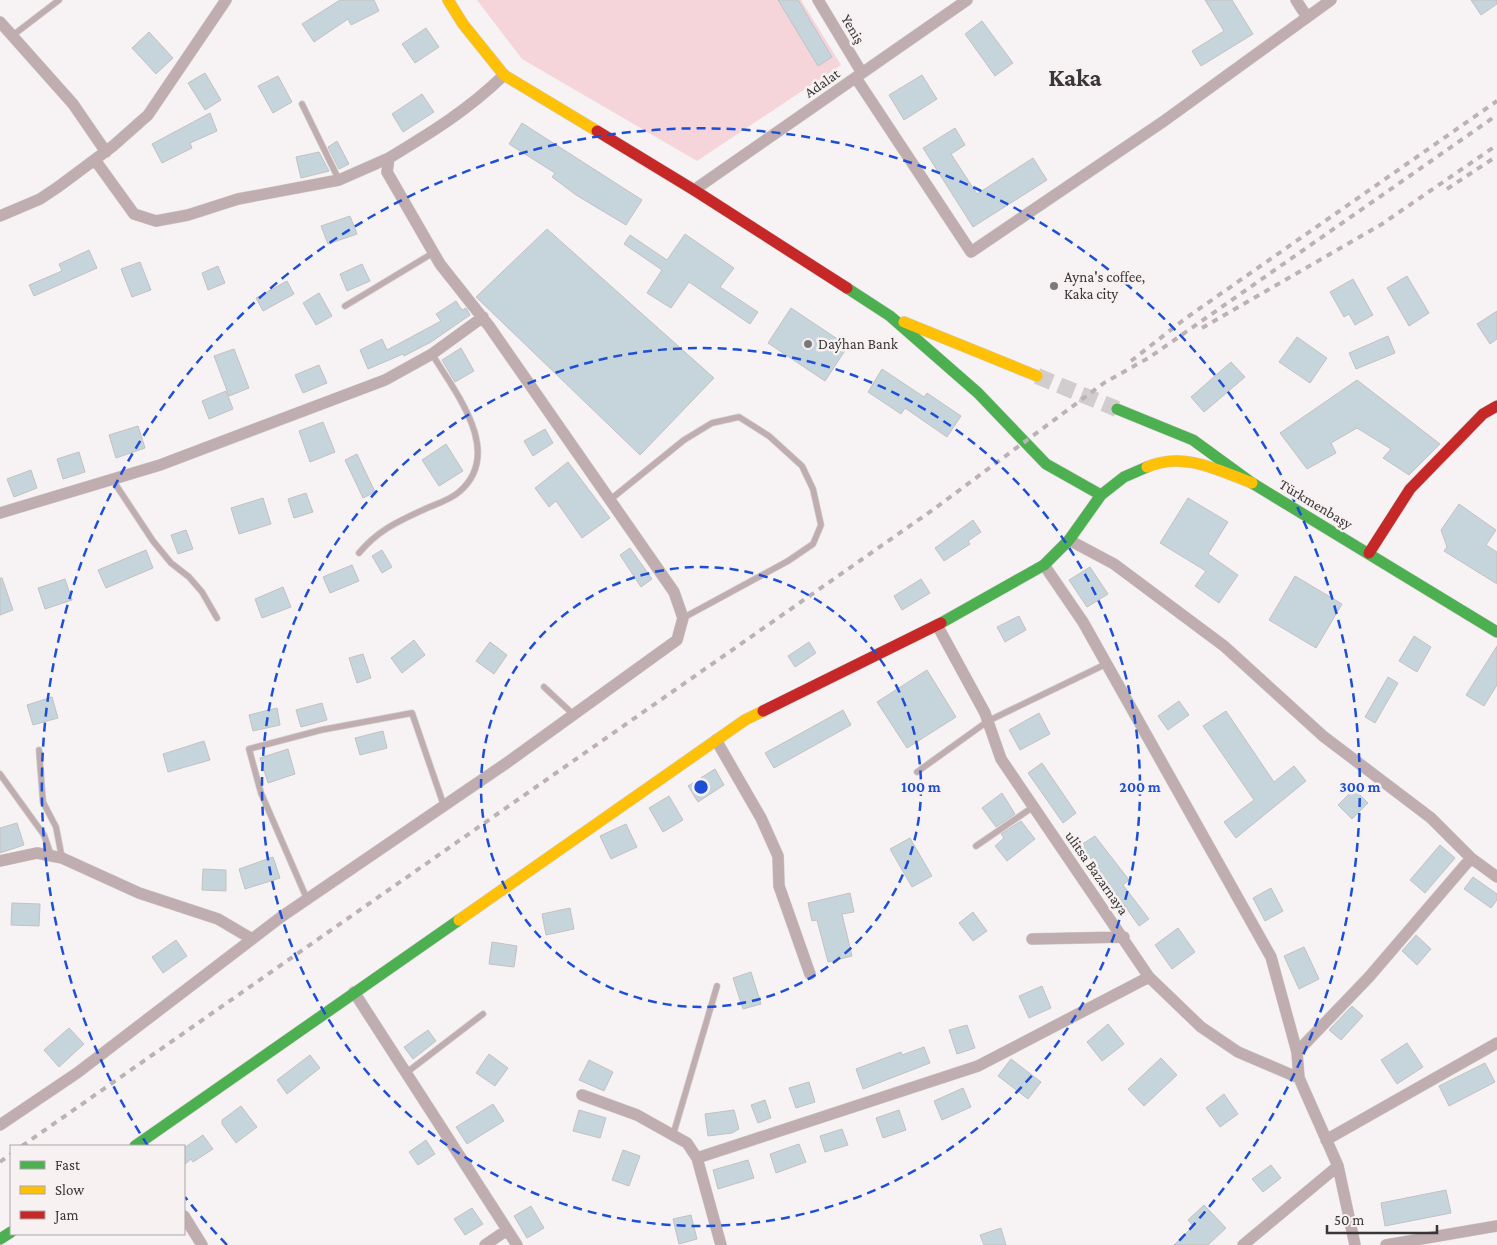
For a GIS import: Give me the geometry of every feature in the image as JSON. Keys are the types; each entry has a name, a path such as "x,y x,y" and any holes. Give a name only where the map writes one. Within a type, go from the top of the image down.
{"street":[{"path":"0,216 40,199 106,152 148,115 226,0"},
{"path":"448,0 463,24 504,74 694,190 890,316 978,392 1046,464 1101,496"},
{"name":"Yeniş","path":"818,0 859,76 971,252 1164,120 1307,17"},
{"name":"Adalat","path":"694,190 967,0"},
{"path":"1296,0 1307,17 1331,0"},
{"path":"0,22 73,104 106,152"},
{"path":"95,160 134,214 156,222 188,215 238,199 339,180 388,158 450,121 477,101 504,74"},
{"path":"0,1125 77,1073 307,899 574,715 677,640 683,618 674,592 483,317 433,253 387,172 388,158"},
{"path":"890,316 1037,376"},
{"path":"0,513 160,465 385,380 432,354 483,317"},
{"path":"1369,553 1410,489 1483,414 1497,406"},
{"name":"Türkmenbaşy","path":"1117,409 1193,440 1252,483 1369,553 1441,600 1497,632"},
{"path":"138,1145 745,720 937,625 1044,565 1069,540 1101,496 1124,477 1162,460 1201,463 1252,483"},
{"path":"1069,540 1114,564 1224,646 1323,736 1431,818 1471,858 1497,877"},
{"path":"1044,565 1083,622 1271,957 1297,1052 1299,1078 1338,1166 1355,1245"},
{"name":"ulitsa Bazarnaya","path":"937,625 988,721 1001,759 1149,976 1201,1027 1238,1052 1299,1078"},
{"path":"716,740 761,818 778,856 779,886 810,974"},
{"path":"0,861 37,853 56,856 138,893 218,919 252,939"},
{"path":"1297,1052 1369,977 1471,858"},
{"path":"1032,939 1124,937"},
{"path":"697,1158 978,1066 1149,976"},
{"path":"354,992 517,1245"},
{"path":"1326,1140 1497,1043"},
{"path":"582,1095 637,1115 688,1144 697,1158 721,1245"},
{"path":"1243,1245 1338,1166"},
{"path":"185,1218 202,1245"},
{"path":"1386,1245 1497,1226"},
{"path":"484,1245 507,1230"}],"lane":[{"path":"12,36 59,0"},
{"path":"302,104 339,180"},
{"path":"344,306 433,253"},
{"path":"360,553 373,537 398,522 458,494 472,480 479,454 474,427 432,354"},
{"path":"611,499 684,440 712,424 739,417 769,436 802,466 813,489 821,525 813,544 743,587 683,618"},
{"path":"112,479 153,541 171,563 189,577 202,592 217,618"},
{"path":"916,772 988,721 1106,664"},
{"path":"544,687 574,715"},
{"path":"307,899 261,793 249,749 321,730 412,713 444,806"},
{"path":"40,750 43,802 56,826 56,856"},
{"path":"0,774 44,835 56,856"},
{"path":"976,846 1033,807"},
{"path":"673,1135 716,986"},
{"path":"406,1073 483,1014"}],"shaded area":[{"path":"477,0 801,0 841,65 697,161 522,59"}],"building":[{"path":"340,0 374,0 379,11 351,25 348,19 314,42 302,24"},
{"path":"778,0 798,0 832,57 818,66"},
{"path":"1205,0 1232,0 1253,34 1201,66 1192,51 1224,31"},
{"path":"1471,0 1497,0 1497,4 1481,15"},
{"path":"982,21 1013,63 995,76 965,34"},
{"path":"426,28 439,47 415,63 402,44"},
{"path":"149,32 173,58 156,74 132,48"},
{"path":"205,73 221,100 205,110 188,83"},
{"path":"922,75 937,99 904,120 889,95"},
{"path":"278,76 292,102 273,113 258,86"},
{"path":"422,94 434,112 403,132 392,114"},
{"path":"210,113 217,131 190,143 192,148 162,163 152,144"},
{"path":"522,123 642,200 626,225 576,195 552,177 555,173 509,144"},
{"path":"955,128 965,145 951,154 977,194 1033,158 1047,180 973,227 923,148"},
{"path":"337,141 349,164 339,169 328,147"},
{"path":"319,152 329,171 301,178 296,157"},
{"path":"350,216 357,234 328,244 321,226"},
{"path":"547,229 714,378 640,455 476,297"},
{"path":"685,234 734,268 720,287 758,312 750,324 689,282 671,308 647,293 662,270 624,244 630,235 667,260"},
{"path":"89,250 97,268 34,296 29,285 62,271 59,264"},
{"path":"140,262 151,290 132,297 121,269"},
{"path":"362,264 370,281 347,291 340,274"},
{"path":"218,266 225,283 208,290 202,273"},
{"path":"1407,276 1429,313 1409,326 1387,288"},
{"path":"1353,279 1373,315 1355,325 1349,314 1344,317 1330,292"},
{"path":"287,281 294,294 263,311 256,298"},
{"path":"319,293 332,316 316,325 303,303"},
{"path":"456,301 462,310 466,308 470,315 431,342 404,356 403,354 368,369 360,350 382,339 387,350 441,321 436,314"},
{"name":"Daýhan Bank","path":"791,308 848,346 825,381 768,343"},
{"path":"1497,311 1497,339 1490,344 1477,324"},
{"path":"1388,336 1395,353 1356,369 1349,353"},
{"path":"1297,337 1327,358 1310,383 1279,362"},
{"path":"461,348 474,371 455,382 442,360"},
{"path":"234,349 249,388 229,396 214,356"},
{"path":"1231,362 1245,377 1204,412 1191,397"},
{"path":"319,365 327,383 303,393 295,375"},
{"path":"882,369 924,397 927,393 961,416 947,437 905,408 901,414 868,392"},
{"path":"1357,380 1440,444 1409,475 1383,458 1391,449 1357,428 1331,443 1336,453 1307,469 1280,433"},
{"path":"226,391 233,409 209,419 202,401"},
{"path":"323,422 335,452 310,462 299,431"},
{"path":"138,426 145,448 116,458 109,435"},
{"path":"545,429 553,443 533,456 524,441"},
{"path":"446,444 463,471 439,486 422,460"},
{"path":"79,452 85,472 63,479 57,459"},
{"path":"357,454 375,492 363,498 345,460"},
{"path":"568,462 610,518 582,538 556,501 549,507 535,488"},
{"path":"31,470 37,488 14,497 7,479"},
{"path":"306,493 313,512 294,518 288,499"},
{"path":"263,498 271,524 239,534 231,508"},
{"path":"1188,498 1228,522 1208,554 1238,575 1219,603 1195,586 1206,571 1160,543"},
{"path":"1459,504 1496,530 1486,545 1497,552 1497,584 1444,551 1447,547 1441,530"},
{"path":"973,520 981,532 968,541 970,544 944,561 935,548"},
{"path":"186,530 193,549 178,554 171,535"},
{"path":"630,548 652,579 641,587 620,555"},
{"path":"146,550 153,568 106,588 98,570"},
{"path":"382,550 392,567 382,573 372,556"},
{"path":"352,565 359,581 330,593 323,577"},
{"path":"1090,567 1108,594 1087,607 1069,580"},
{"path":"1295,576 1342,604 1316,648 1269,620"},
{"path":"0,578 2,578 13,610 0,615"},
{"path":"65,579 72,600 45,609 38,588"},
{"path":"921,579 930,593 902,610 894,596"},
{"path":"283,587 291,607 262,618 255,599"},
{"path":"1019,616 1026,630 1005,642 997,627"},
{"path":"1414,636 1431,647 1417,672 1399,661"},
{"path":"414,640 425,655 402,673 391,658"},
{"path":"490,642 507,655 494,674 476,661"},
{"path":"809,642 816,653 795,667 788,656"},
{"path":"1497,646 1497,685 1484,706 1466,695"},
{"path":"363,654 371,678 357,683 349,658"},
{"path":"927,670 956,717 907,748 877,702"},
{"path":"1388,677 1398,683 1375,723 1365,717"},
{"path":"52,697 58,718 33,725 27,705"},
{"path":"1179,701 1189,715 1168,730 1158,716"},
{"path":"322,703 327,720 301,727 296,710"},
{"path":"277,708 280,725 253,731 249,715"},
{"path":"843,710 851,725 774,768 765,753"},
{"path":"1226,711 1274,782 1294,766 1306,781 1236,838 1224,822 1254,800 1203,726"},
{"path":"1039,713 1050,734 1020,750 1009,730"},
{"path":"383,731 387,748 360,755 355,738"},
{"path":"204,741 210,760 168,772 163,754"},
{"path":"288,749 295,774 268,783 260,758"},
{"path":"1042,763 1076,813 1063,823 1028,773"},
{"path":"715,769 724,785 698,802 688,786"},
{"path":"1354,789 1368,803 1352,819 1338,805"},
{"path":"1002,793 1015,814 996,827 982,808"},
{"path":"669,796 683,820 663,832 649,808"},
{"path":"1021,821 1035,839 1007,861 995,846 1004,838 1001,834"},
{"path":"17,823 24,845 0,853 0,828"},
{"path":"626,824 637,847 611,859 600,836"},
{"path":"1095,836 1129,880 1123,885 1149,919 1139,926 1081,845"},
{"path":"910,838 932,876 912,887 890,849"},
{"path":"1440,845 1455,858 1425,893 1410,880"},
{"path":"273,857 280,878 245,889 239,869"},
{"path":"203,869 226,870 226,891 202,890"},
{"path":"1473,877 1497,894 1497,900 1491,908 1464,889"},
{"path":"1271,888 1283,911 1265,921 1253,898"},
{"path":"850,893 854,912 842,914 852,956 828,962 817,920 812,921 808,903"},
{"path":"12,903 40,904 39,926 11,925"},
{"path":"570,908 574,929 546,935 542,914"},
{"path":"973,912 987,931 973,941 959,923"},
{"path":"1178,928 1195,952 1172,969 1155,945"},
{"path":"1416,935 1431,949 1417,965 1402,951"},
{"path":"176,940 187,956 163,973 152,957"},
{"path":"492,942 517,946 514,967 489,964"},
{"path":"1304,947 1319,979 1299,989 1284,956"},
{"path":"751,972 761,1004 743,1009 733,978"},
{"path":"1042,986 1051,1008 1029,1018 1019,996"},
{"path":"1352,1006 1363,1016 1341,1040 1329,1030"},
{"path":"1108,1024 1124,1044 1102,1061 1087,1042"},
{"path":"967,1025 975,1048 957,1054 949,1030"},
{"path":"69,1028 84,1044 59,1067 44,1050"},
{"path":"428,1030 436,1041 413,1059 404,1047"},
{"path":"1407,1043 1423,1067 1397,1084 1381,1060"},
{"path":"924,1047 930,1063 863,1089 856,1069 901,1052 902,1055"},
{"path":"489,1054 508,1068 495,1086 476,1073"},
{"path":"310,1055 320,1068 287,1094 277,1080"},
{"path":"1161,1058 1177,1075 1144,1106 1128,1089"},
{"path":"1011,1059 1041,1082 1028,1099 998,1076"},
{"path":"589,1060 613,1072 604,1091 579,1080"},
{"path":"1485,1063 1495,1082 1449,1106 1439,1086"},
{"path":"809,1082 815,1102 796,1108 789,1088"},
{"path":"963,1088 971,1107 942,1120 934,1101"},
{"path":"1224,1094 1238,1114 1220,1127 1206,1108"},
{"path":"765,1100 771,1118 758,1123 751,1105"},
{"path":"493,1104 504,1121 467,1144 456,1127"},
{"path":"241,1106 257,1127 236,1143 222,1124 222,1120"},
{"path":"579,1110 606,1118 600,1138 573,1131"},
{"path":"734,1110 739,1129 732,1133 708,1136 705,1114"},
{"path":"899,1110 906,1130 883,1138 876,1118"},
{"path":"842,1129 848,1145 825,1152 820,1136"},
{"path":"203,1135 213,1149 193,1162 191,1159 185,1164 185,1147"},
{"path":"426,1140 435,1154 418,1165 409,1152"},
{"path":"799,1144 806,1162 776,1173 770,1154"},
{"path":"623,1150 640,1156 629,1186 612,1180"},
{"path":"748,1160 754,1178 718,1189 713,1170"},
{"path":"1271,1165 1281,1178 1263,1192 1252,1179"},
{"path":"1446,1190 1451,1213 1385,1226 1381,1203"},
{"path":"1204,1205 1226,1228 1208,1245 1174,1245 1193,1226 1188,1220"},
{"path":"531,1206 544,1228 527,1238 514,1216"},
{"path":"472,1208 483,1224 465,1235 454,1219"},
{"path":"691,1215 697,1239 679,1244 673,1219"},
{"path":"1001,1228 1006,1245 984,1245 980,1235"}],"tunnel":[{"path":"1037,376 1117,409"}],"railway":[{"path":"1131,361 1186,318 1497,101"},
{"path":"23,1145 934,509 1104,383 1150,357 1497,115"},
{"path":"1202,328 1382,224 1497,145"},
{"path":"1447,189 1497,156"},
{"path":"0,1162 10,1155"}],"traffic: fast":[{"path":"847,288 890,316 978,393 1046,464 1101,495"},
{"path":"1117,409 1193,440 1252,483 1497,632"},
{"path":"941,623 1044,565 1069,540 1101,495 1124,477 1147,467"},
{"path":"136,1145 459,920"},
{"path":"0,1239 10,1233"}],"traffic: slow":[{"path":"448,0 463,24 504,75 597,131"},
{"path":"904,322 1037,376"},
{"path":"1147,467 1174,461 1187,462 1213,468 1252,483"},
{"path":"459,920 745,720 763,711"}],"traffic: jam":[{"path":"597,131 694,190 847,288"},
{"path":"1369,553 1410,489 1483,414 1497,406"},
{"path":"763,711 941,623"}],"place":[{"name":"Ayna's coffee, Kaka city","path":"1054,286"},
{"name":"Daýhan Bank","path":"808,344"}],"district":[{"name":"Kaka","path":"1075,77"}]}
